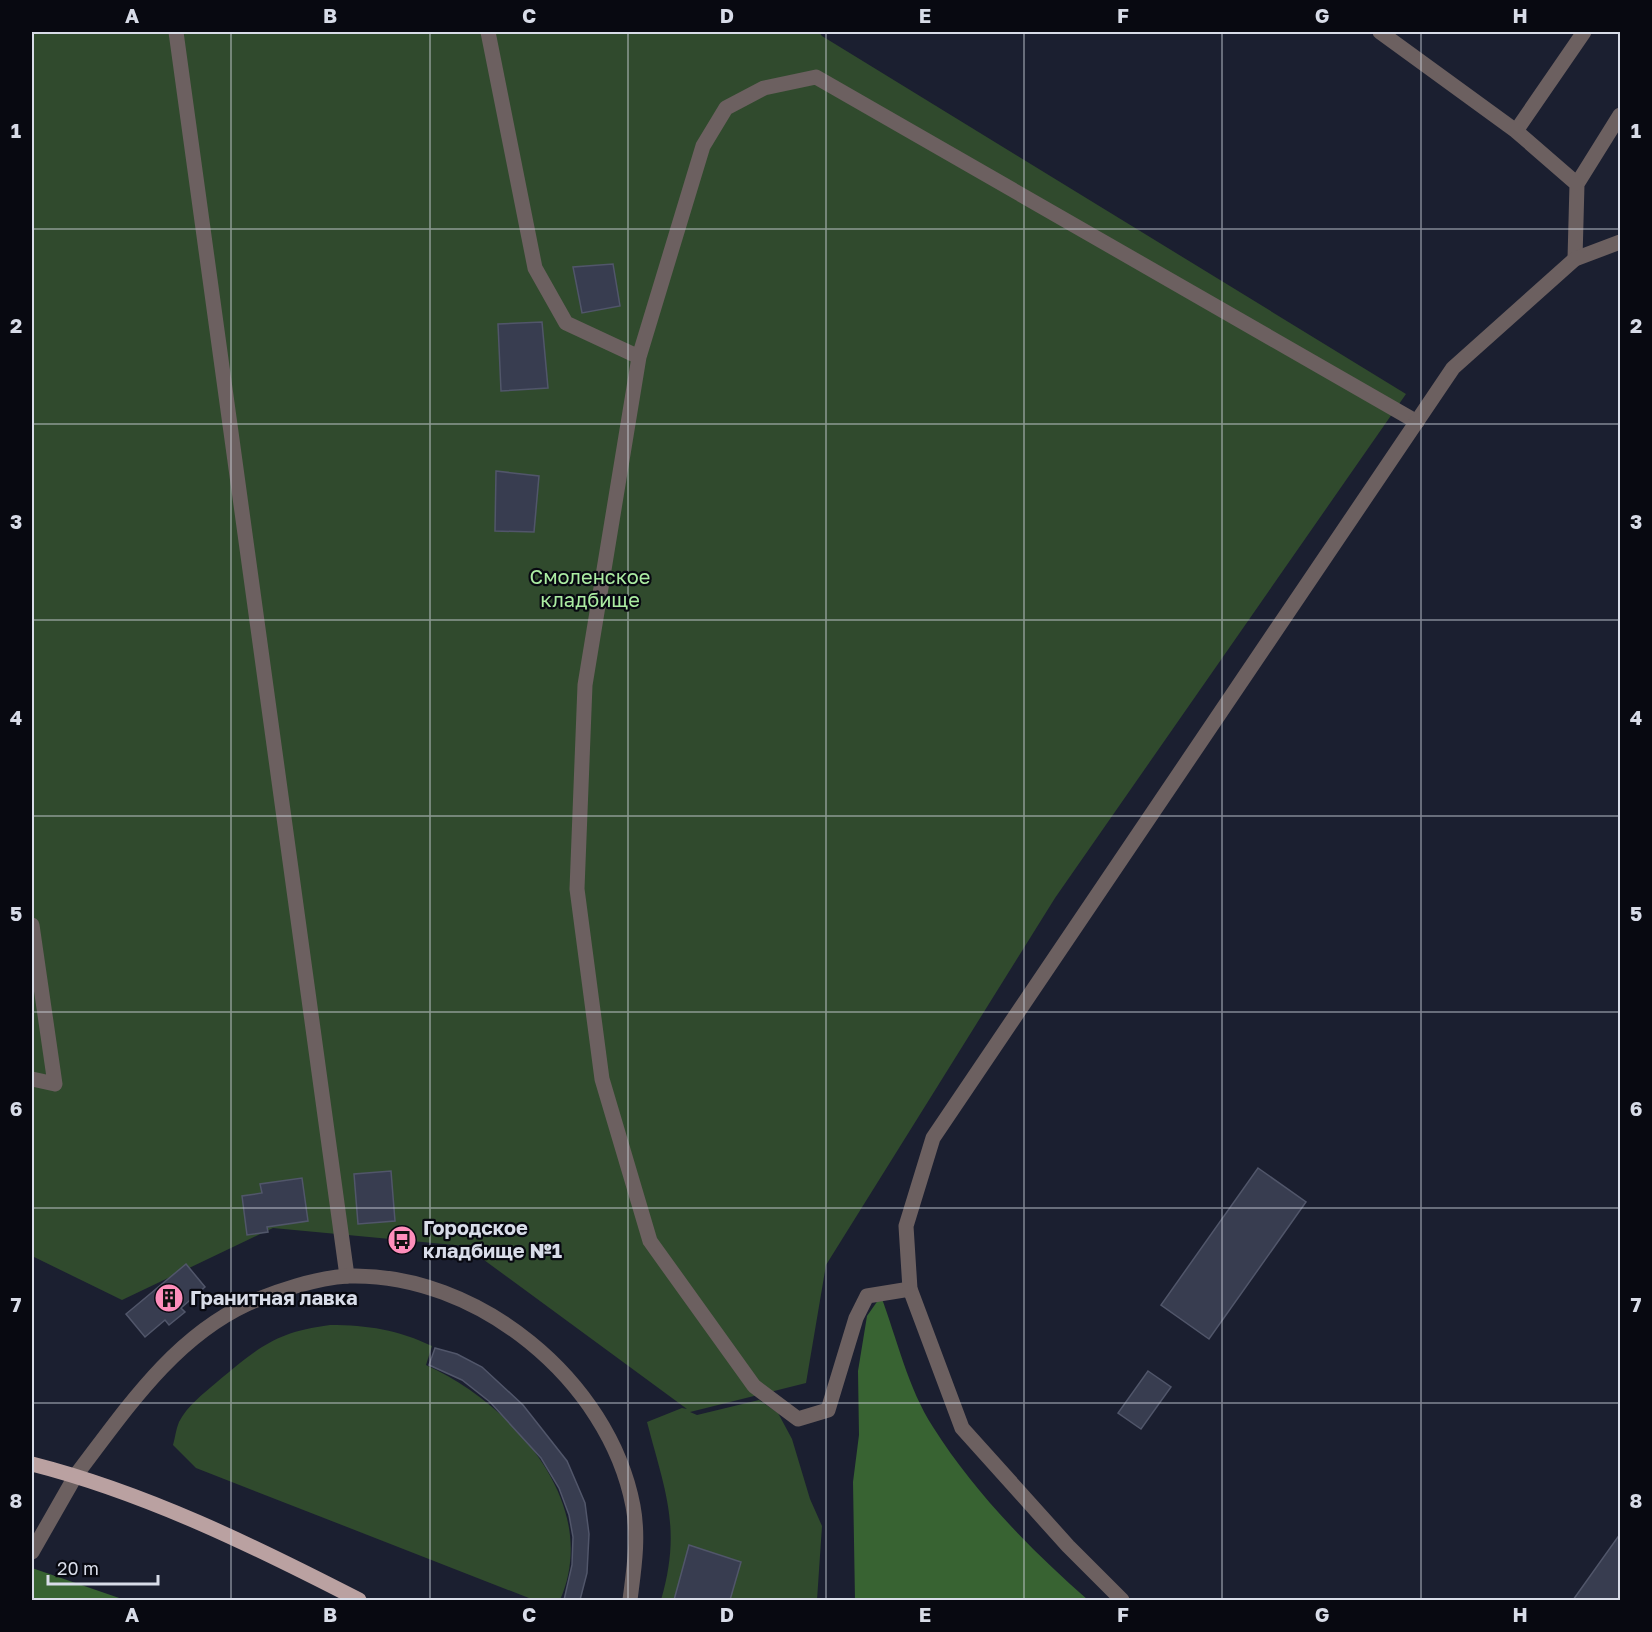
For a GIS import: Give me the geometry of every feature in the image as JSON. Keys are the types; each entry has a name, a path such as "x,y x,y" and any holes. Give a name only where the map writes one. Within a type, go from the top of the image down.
{"main road":[{"path":"32,1464 76,1475 264,1551 359,1600"}],"street":[{"path":"176,32 347,1276"},
{"path":"488,32 535,268 566,323 639,357"},
{"path":"1380,32 1516,131 1577,184"},
{"path":"1516,131 1584,32"},
{"path":"910,1288 867,1296 856,1318 828,1410 798,1419 754,1386 650,1241 602,1079 577,889 585,685 639,357 703,147 726,108 764,88 816,77 1417,422"},
{"path":"1575,259 1577,184 1620,114"},
{"path":"1122,1600 1068,1546 962,1428 910,1288 906,1226 933,1138 1453,368 1575,259 1620,242"},
{"path":"32,925 55,1084 32,1079"},
{"path":"32,1552 76,1475 147,1382 194,1338 246,1304 296,1287 347,1276 396,1280 477,1306 515,1329 545,1355 573,1386 600,1423 621,1466 633,1506 637,1547 630,1600"}],"green space":[{"name":"Смоленское кладбище","path":"32,32 819,32 822,36 1406,394 1055,898 826,1265 806,1383 690,1412 697,1415 759,1400 778,1413 792,1439 810,1499 822,1526 817,1600 661,1600 667,1575 671,1530 665,1490 647,1422 682,1408 687,1409 465,1246 273,1228 122,1300 32,1256"},
{"path":"881,1296 924,1412 949,1451 1004,1519 1088,1600 855,1600 853,1482 859,1435 858,1371 867,1316"},
{"path":"330,1325 382,1330 407,1336 432,1346 426,1365 457,1382 488,1404 516,1430 540,1460 558,1492 569,1527 570,1563 560,1600 534,1600 196,1468 173,1445 179,1422 186,1411 201,1395 244,1360 281,1337"},
{"path":"32,1568 125,1600 32,1600"}],"building":[{"path":"613,264 620,306 582,313 573,267"},
{"path":"542,322 548,388 501,391 498,324"},
{"path":"496,471 539,476 534,532 495,531"},
{"path":"1258,1168 1306,1202 1209,1339 1161,1305"},
{"path":"391,1171 395,1221 358,1224 354,1174"},
{"path":"302,1178 308,1221 267,1227 268,1232 247,1235 242,1196 262,1193 260,1184"},
{"name":"Гранитная лавка","path":"186,1264 205,1287 181,1308 185,1312 169,1325 165,1320 145,1337 126,1314"},
{"path":"435,1348 457,1354 482,1367 523,1405 567,1461 585,1503 589,1534 587,1573 580,1600 564,1600 572,1565 573,1537 569,1515 559,1488 541,1458 490,1402 462,1380 429,1365"},
{"path":"1148,1371 1171,1387 1141,1429 1118,1413"},
{"path":"1620,1534 1620,1600 1573,1600"},
{"path":"689,1545 741,1562 730,1600 674,1600"}],"place":[{"name":"Городское кладбище №1","path":"402,1240"},
{"name":"Гранитная лавка","path":"169,1298"}]}
